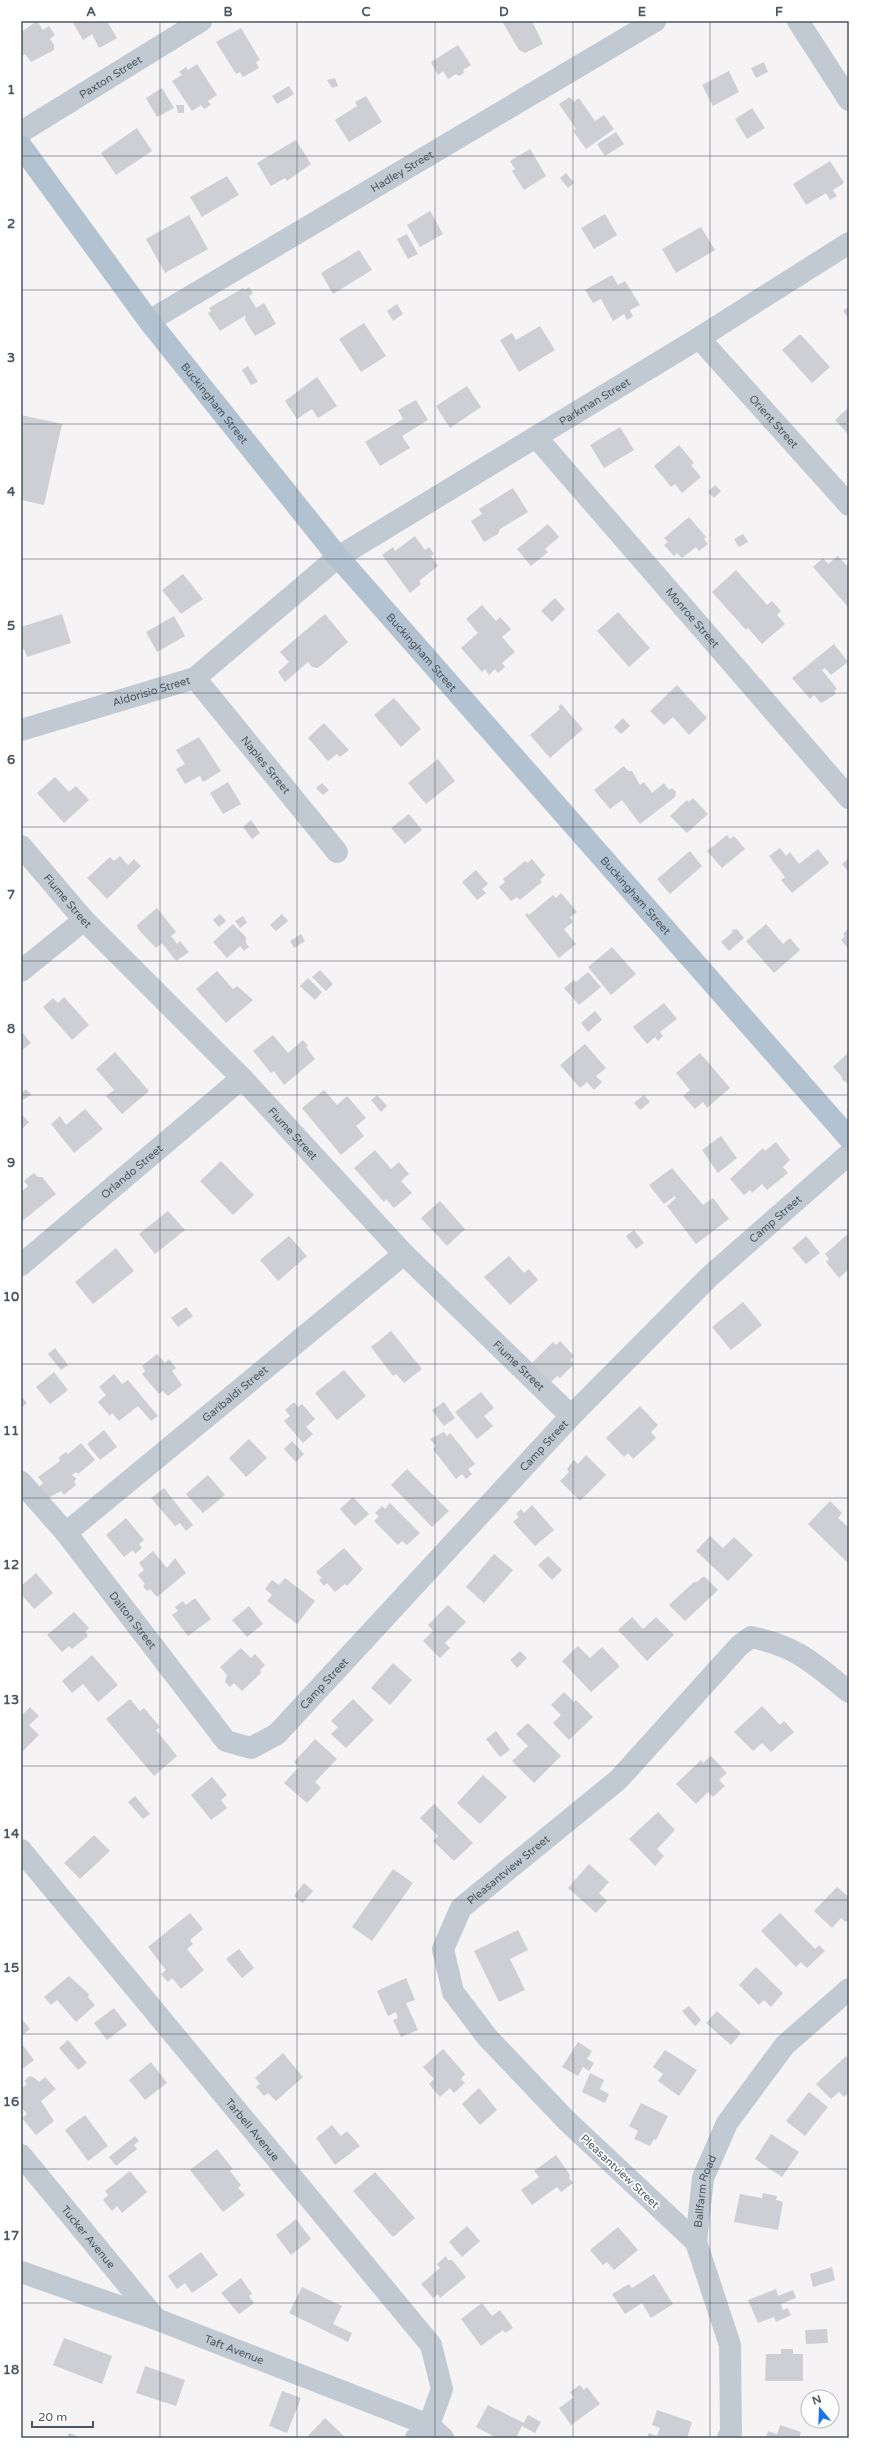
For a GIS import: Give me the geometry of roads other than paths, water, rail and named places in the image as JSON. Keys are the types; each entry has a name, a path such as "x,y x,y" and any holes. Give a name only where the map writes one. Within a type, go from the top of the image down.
{"main road":[{"name":"Buckingham Street","path":"21,146 148,321 338,557 849,1138"}],"street":[{"name":"Paxton Street","path":"21,132 201,21"},
{"name":"Hadley Street","path":"148,321 655,21"},
{"path":"798,21 849,100"},
{"name":"Parkman Street","path":"338,557 699,338 849,243"},
{"name":"Orient Street","path":"699,338 849,505"},
{"name":"Monroe Street","path":"536,437 849,798"},
{"name":"Aldorisio Street","path":"21,730 195,678 338,557"},
{"name":"Naples Street","path":"195,678 336,852"},
{"name":"Fiume Street","path":"21,846 84,920 242,1078 404,1254 571,1416"},
{"path":"21,971 84,920"},
{"name":"Orlando Street","path":"21,1265 242,1078"},
{"name":"Camp Street","path":"251,1748 277,1734 571,1416 709,1277 849,1154"},
{"name":"Garibaldi Street","path":"66,1533 404,1254"},
{"name":"Dalton Street","path":"21,1482 66,1533 226,1741 251,1748"},
{"name":"Pleasantview Street","path":"696,2242 566,2120 487,2037 453,1992 443,1949 461,1908 618,1780 739,1646 751,1636 777,1642 800,1652 849,1692"},
{"name":"Tarbell Avenue","path":"23,1857 431,2345 442,2389 429,2434"},
{"name":"Ballfarm Road","path":"728,2438 731,2432 730,2345 696,2242 703,2178 727,2123 785,2045 849,1989"},
{"name":"Tucker Avenue","path":"21,2155 156,2319"},
{"name":"Taft Avenue","path":"21,2272 156,2319 429,2434"}]}
